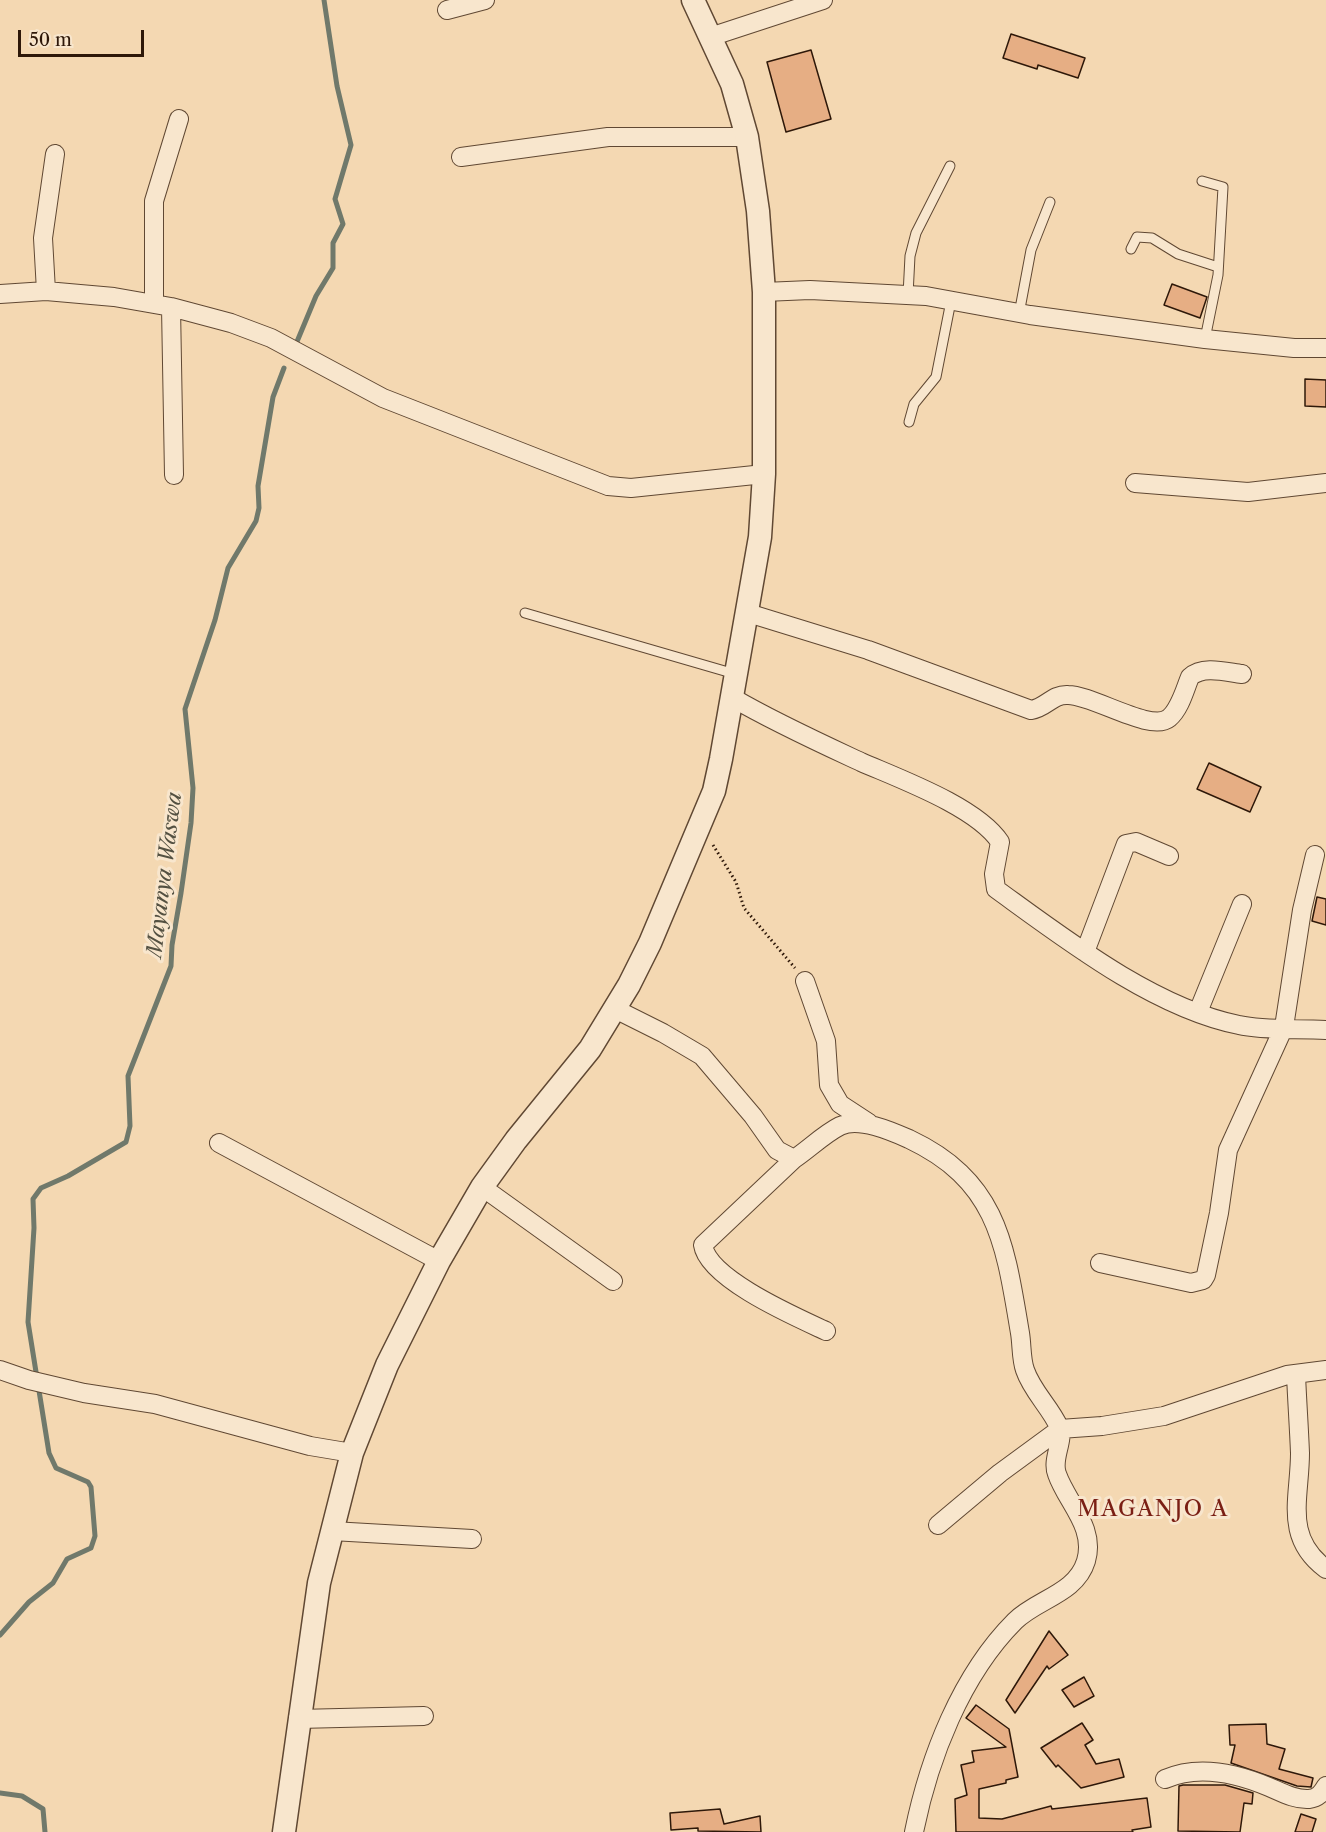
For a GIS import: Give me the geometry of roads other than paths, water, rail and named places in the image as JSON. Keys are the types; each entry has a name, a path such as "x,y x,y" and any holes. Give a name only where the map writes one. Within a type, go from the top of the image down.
{"street":[{"path":"447,10 485,0"},
{"path":"710,37 823,0"},
{"path":"284,1832 298,1719 319,1583 352,1453 387,1365 439,1261 482,1188 516,1140 590,1049 615,1009 650,943 714,791 738,675 760,537 764,474 764,292 758,211 747,137 732,84 710,37 698,2"},
{"path":"174,475 154,201 179,119"},
{"path":"461,157 608,137 747,137"},
{"path":"46,291 43,238 55,154"},
{"path":"764,292 810,290 908,295 1019,314 1205,339 1294,348 1326,348"},
{"path":"0,294 46,291 162,305 231,323 271,338 383,398 608,486 631,488 764,474"},
{"path":"1135,483 1248,492 1326,483"},
{"path":"748,613 858,647 1031,710 1037,709 1052,698 1071,694 1149,722 1163,722 1172,716 1190,677 1195,673 1201,670 1242,674"},
{"path":"733,698 761,714 916,786 984,824 1000,842 994,874 996,889 1085,952 1129,979 1198,1012 1242,1026 1326,1030"},
{"path":"1085,952 1120,854 1126,844 1136,842 1169,856"},
{"path":"1100,1263 1191,1282 1203,1280 1210,1262 1228,1149 1284,1027 1302,910 1315,855"},
{"path":"1198,1012 1242,904"},
{"path":"805,981 826,1041 829,1085 840,1104 850,1113 876,1127 926,1147 953,1165 972,1184 990,1208 999,1231 1020,1333 1025,1370 1060,1429 1055,1462 1056,1473 1083,1522 1088,1548 1080,1575 1068,1587 1017,1619 986,1657 969,1684 944,1737 921,1798 914,1832"},
{"path":"615,1009 702,1056 753,1116 777,1150 794,1159"},
{"path":"826,1331 766,1304 717,1267 704,1254 703,1245 794,1159 841,1125 852,1123 876,1127"},
{"path":"219,1143 439,1261"},
{"path":"482,1188 613,1281"},
{"path":"0,1370 84,1393 154,1404 310,1446 352,1453"},
{"path":"938,1525 1000,1473 1060,1429 1102,1426 1164,1416 1296,1374 1326,1370"},
{"path":"1296,1374 1300,1455 1297,1521 1300,1538 1310,1555 1326,1569"},
{"path":"332,1531 472,1539"},
{"path":"298,1719 424,1716"},
{"path":"1165,1779 1191,1771 1229,1774 1293,1797 1307,1799 1321,1794 1326,1786"}],"lane":[{"path":"908,295 910,256 916,232 950,166"},
{"path":"1202,181 1223,187 1218,267 1205,339"},
{"path":"1019,314 1031,250 1050,202"},
{"path":"1131,249 1137,237 1152,238 1178,254 1218,267"},
{"path":"909,422 914,404 936,377 951,301"},
{"path":"525,613 738,675"}],"waterway":[{"name":"Mayanya Waswa","path":"296,344 316,296 333,268 333,243 343,224 335,199 351,145 337,86 324,0"},
{"name":"Mayanya Waswa","path":"0,1635 29,1602 53,1583 67,1559 91,1548 95,1536 91,1487 88,1482 56,1468 49,1453 28,1322 34,1228 33,1199 41,1188 68,1176 126,1142 130,1126 128,1076 171,966 172,945 191,823 193,788 185,709 215,620 228,568 256,521 259,508 258,486 273,397 284,368"},
{"name":"Mayanya Waswa","path":"0,1793 22,1796 43,1809 45,1832"}],"district":[{"name":"MAGANJO A","path":"1153,1510"}]}
